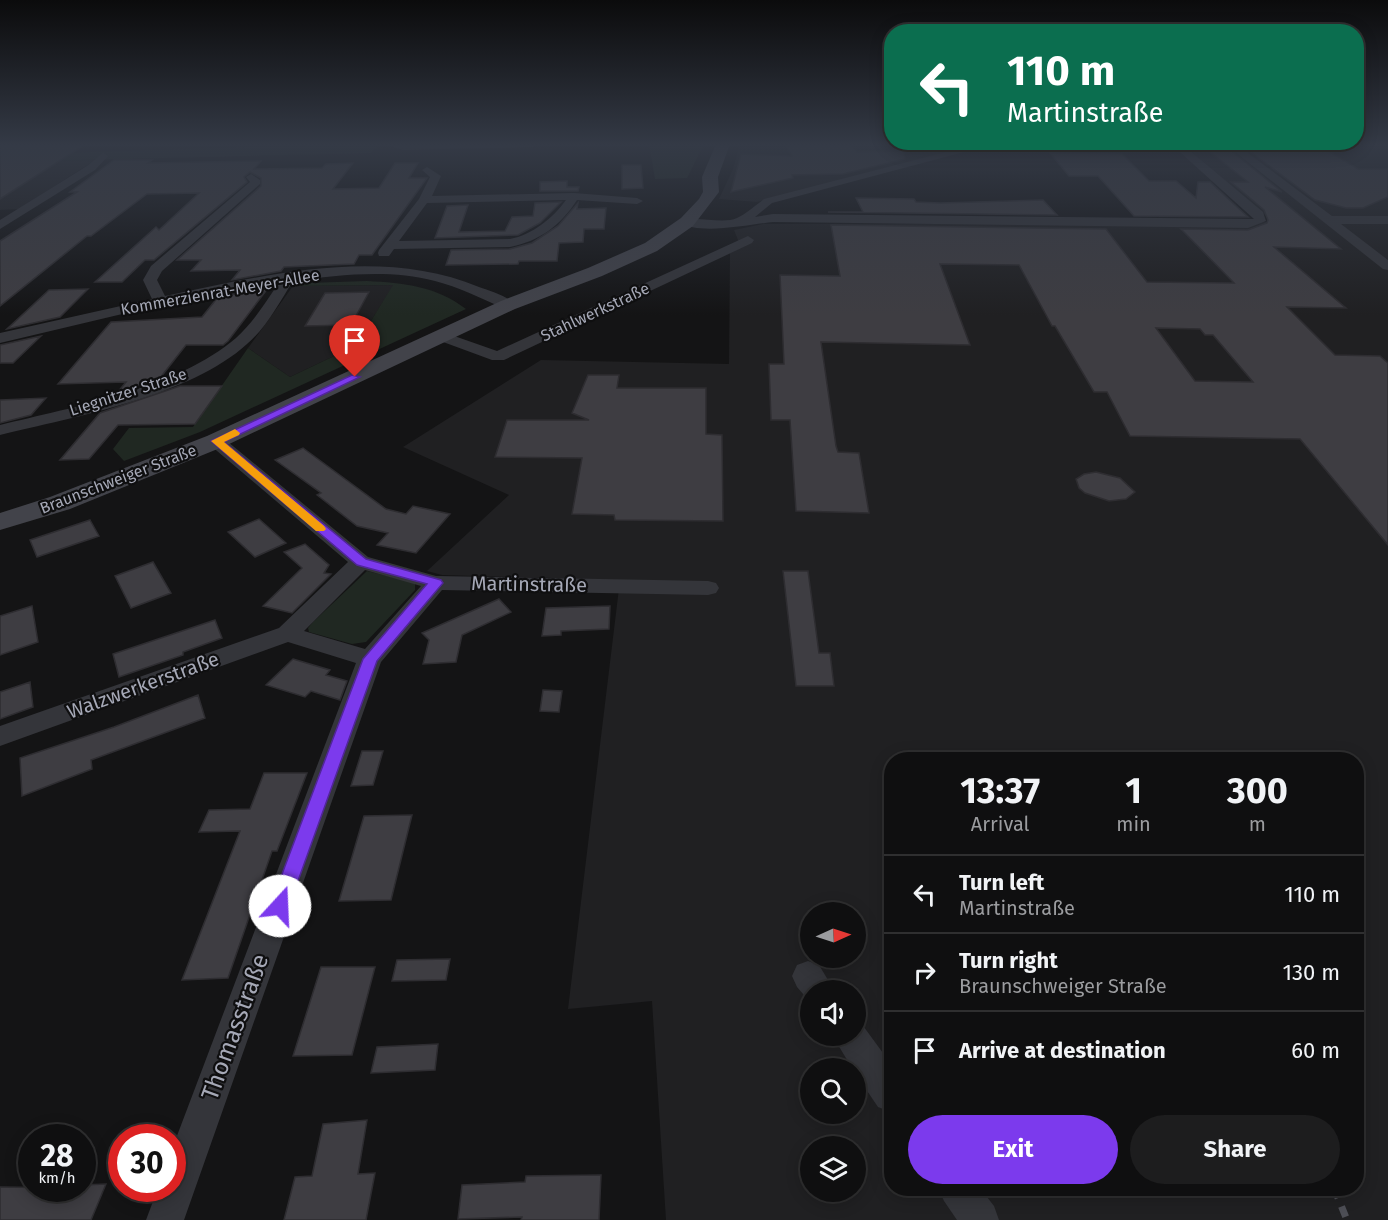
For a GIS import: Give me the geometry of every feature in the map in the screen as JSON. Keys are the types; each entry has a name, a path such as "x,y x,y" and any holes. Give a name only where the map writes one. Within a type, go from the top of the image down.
{"street":[{"path":"0,225 38,201"},
{"path":"160,300 150,280 156,269 234,201"},
{"path":"370,270 423,201"},
{"path":"391,245 510,243 525,240 560,217 571,201"},
{"path":"704,201 691,218 714,225 773,218 1248,224 1260,221 1259,215 1243,201"},
{"path":"741,221 758,211 763,203 770,201"},
{"path":"1304,201 1388,266"},
{"name":"Braunschweiger Straße","path":"518,301 624,244 667,215 691,218"},
{"name":"Braunschweiger Straße","path":"0,522 60,503 216,441 518,301 626,259 651,247 691,218"},
{"path":"1329,220 1388,220"},
{"name":"Stahlwerkstraße","path":"440,336 498,357 748,240"},
{"name":"Kommerzienrat-Meyer-Allee","path":"0,338 160,300 289,277 370,270 436,277 518,301"},
{"name":"Liegnitzer Straße","path":"0,430 158,385 220,357 249,335 289,277"},
{"name":"Martinstraße","path":"216,441 361,562 436,583 708,588"},
{"name":"Walzwerkerstraße","path":"0,736 287,634 361,562"},
{"name":"Thomasstraße","path":"165,1220 370,659 436,583"},
{"path":"287,634 370,659"},
{"path":"857,1046 884,1084"},
{"path":"963,1196 980,1220"}],"shaded area":[{"path":"0,201 32,201 19,209 0,210"},
{"path":"1249,201 1388,201 1388,1220 666,1220 652,1001 568,1009 620,580 442,575 427,571 509,495 403,447 541,360 729,364 730,253 738,240 734,230 763,224 1273,222"},
{"path":"367,281 419,287 443,295 466,309 200,432 124,461 113,449 129,428 193,427 248,348 290,377 372,338 369,324 393,285 293,286 307,283"},
{"path":"394,285 369,324 372,338 290,377 248,348 293,286"},
{"path":"367,571 411,582 415,584 415,590 366,642 352,644 309,632 308,628 313,622"}],"building":[{"path":"63,201 138,201 91,236 87,236 0,306 0,241"},
{"path":"190,201 224,201 154,260 145,260 122,282 95,282 156,227 159,230"},
{"path":"244,201 411,201 372,255 359,255 354,264 284,267 281,271 232,280 240,270 191,271 201,260 177,260"},
{"path":"857,201 940,203 1044,201 1057,215 828,212 863,212"},
{"path":"1120,201 1231,201 1248,217 1134,216"},
{"path":"1253,201 1282,201 1341,249 1274,247 1346,308 1287,307 1335,355 1380,356 1388,363 1388,545 1300,439 1130,436 1107,392 1094,392 1055,326 1052,326 1019,265 940,264 970,345 821,342 836,446 838,452 859,453 869,513 796,511 790,420 771,420 769,364 784,364 780,275 840,276 831,225 1106,229 1147,282 1234,283 1181,229 1248,230 1267,223 1264,210","holes":["1156,328 1200,329 1205,335 1213,335 1253,382 1195,381"]},
{"path":"1319,201 1379,201 1363,208 1346,208"},
{"path":"561,202 540,223 518,235 435,238 447,206 468,205 459,232 505,231 512,217 533,216 535,203"},
{"path":"578,203 577,209 606,208 604,229 584,229 583,242 559,243 557,261 446,265 451,250 510,249 532,243 558,226"},
{"path":"268,288 228,341 223,345 186,345 160,378 117,393 126,382 58,384 111,322 202,317 218,297"},
{"path":"88,289 60,317 7,329 49,290"},
{"path":"369,292 351,325 305,326 325,293"},
{"path":"41,336 13,363 0,363 0,345"},
{"path":"588,375 619,375 617,388 706,388 706,434 722,435 723,521 615,520 614,515 572,514 582,458 495,457 507,420 589,420 572,413"},
{"path":"180,386 222,386 195,424 118,425 89,459 60,460 100,413"},
{"path":"46,398 31,415 0,423 0,400"},
{"path":"303,448 386,509 406,514 413,506 450,514 416,553 377,545 388,533 357,526 317,495 321,493 275,460"},
{"path":"1096,472 1120,478 1135,492 1126,499 1109,501 1085,493 1079,488 1076,479 1084,474"},
{"path":"259,519 286,543 255,557 228,532"},
{"path":"90,520 99,536 37,557 30,540"},
{"path":"305,544 329,565 324,573 331,574 292,613 263,606 302,568 284,552"},
{"path":"153,562 171,593 131,608 115,576"},
{"path":"783,571 808,571 819,653 830,653 834,686 796,686"},
{"path":"499,599 511,612 462,635 456,662 423,664 429,640 422,633"},
{"path":"32,606 38,642 0,655 0,616"},
{"path":"610,606 609,629 561,631 561,635 542,636 546,608"},
{"path":"215,620 222,638 183,652 183,655 119,677 113,654"},
{"path":"293,659 330,670 326,675 347,681 340,700 311,691 305,697 266,685"},
{"path":"30,682 33,707 0,719 0,692"},
{"path":"543,690 562,691 559,712 540,711"},
{"path":"198,695 205,718 91,760 92,769 22,796 20,758 114,727"},
{"path":"362,751 383,751 373,785 351,786"},
{"path":"264,773 307,773 277,851 272,851 228,978 182,980 240,831 199,832 209,810 250,809"},
{"path":"412,815 391,900 339,901 364,816"},
{"path":"450,959 446,980 392,981 397,960"},
{"path":"321,967 375,967 352,1055 293,1056"},
{"path":"438,1044 435,1070 371,1073 377,1047"},
{"path":"367,1120 358,1174 375,1173 366,1220 284,1220 295,1177 312,1176 323,1124"},
{"path":"601,1175 599,1220 521,1220 522,1217 458,1219 462,1185 525,1182 526,1176"},
{"path":"96,1184 106,1184 91,1220 0,1220 0,1187 18,1187 18,1202 96,1202"}],"railway":[{"path":"1337,1196 1347,1220"}],"slow traffic":[{"path":"235,433 216,441 320,529"}],"route":[{"path":"280,906 370,659 436,583 361,562 216,441 355,377"}]}
